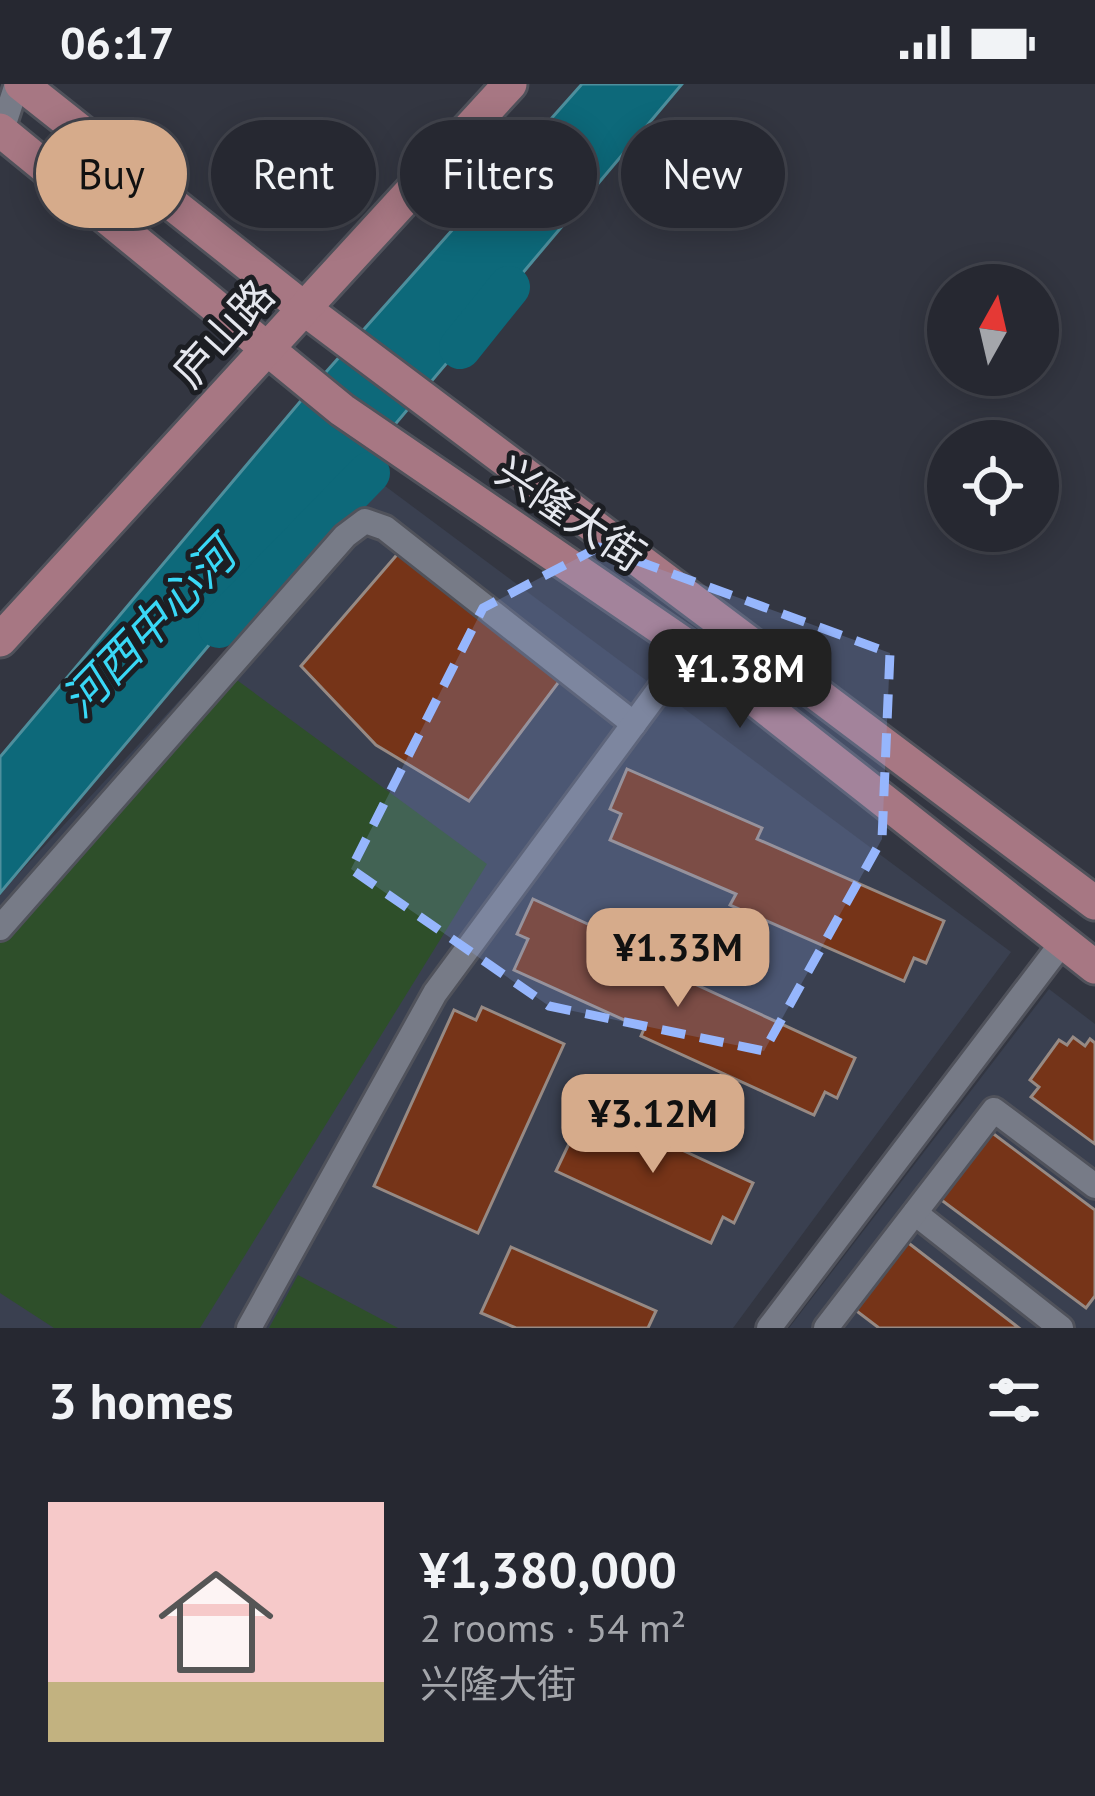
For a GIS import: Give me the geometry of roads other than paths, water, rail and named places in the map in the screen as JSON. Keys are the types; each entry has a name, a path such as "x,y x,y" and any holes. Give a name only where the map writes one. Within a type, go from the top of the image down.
{"main road":[{"name":"兴隆大街","path":"19,84 306,310 1095,903"},
{"name":"庐山路","path":"0,640 269,352 509,84"},
{"name":"兴隆大街","path":"0,132 269,352 410,458 691,648 1095,968"}],"street":[{"path":"0,132 19,84"},
{"path":"0,928 345,536 365,521 385,528 634,724"},
{"path":"249,1328 435,992 691,648"},
{"path":"769,1328 1062,943"},
{"path":"826,1328 994,1110 1095,1186"},
{"path":"915,1213 1061,1328"}],"water":[{"path":"582,84 682,84 652,120 621,120 621,156 597,185 597,120 550,120"},
{"path":"454,228 561,228 0,893 0,757 310,390"}],"waterway":[{"name":"河西中心河","path":"460,348 509,287"},
{"name":"河西中心河","path":"219,627 369,473"}]}
